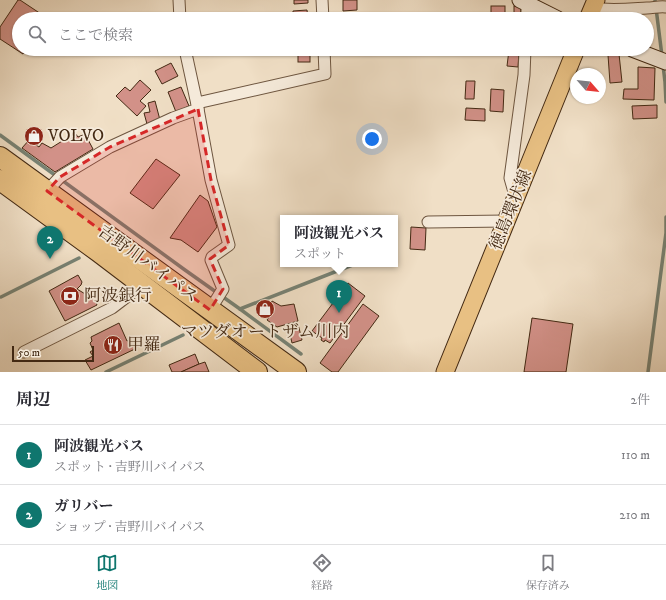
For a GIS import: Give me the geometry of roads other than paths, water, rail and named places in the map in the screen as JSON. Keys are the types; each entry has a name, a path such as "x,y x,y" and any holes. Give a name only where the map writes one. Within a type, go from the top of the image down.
{"highway":[{"name":"吉野川バイパス","path":"0,157 55,182 217,299 296,372"},
{"name":"吉野川バイパス","path":"0,180 99,252 252,371"}],"main road":[{"path":"524,2 544,12"},
{"name":"徳島環状線","path":"445,372 573,56"},
{"path":"650,56 661,60"}],"street":[{"path":"179,0 180,12"},
{"path":"322,0 323,12"},
{"path":"524,2 525,12"},
{"path":"592,9 604,10 664,7"},
{"path":"187,56 198,106 212,184 229,245 212,257 211,260 223,288 217,299"},
{"path":"55,182 110,147 198,106 326,74 325,56"},
{"path":"516,199 510,178 524,75 525,56"},
{"path":"428,222 506,221"},
{"path":"24,352 112,308 142,285"}],"waterway":[{"path":"655,0 662,56"},
{"path":"663,65 666,102"},
{"path":"0,135 301,354"},
{"path":"648,372 666,233 666,217"},
{"path":"1,297 79,258"},
{"path":"240,309 347,267"},
{"path":"106,372 183,335"}],"place":[{"name":"VOLVO","path":"34,136"},
{"name":"ガリバー","path":"50,259"},
{"name":"阿波銀行","path":"70,296"},
{"name":"マツダオートザム川内","path":"265,309"},
{"name":"阿波観光バス","path":"339,313"},
{"name":"甲羅","path":"113,345"}]}
